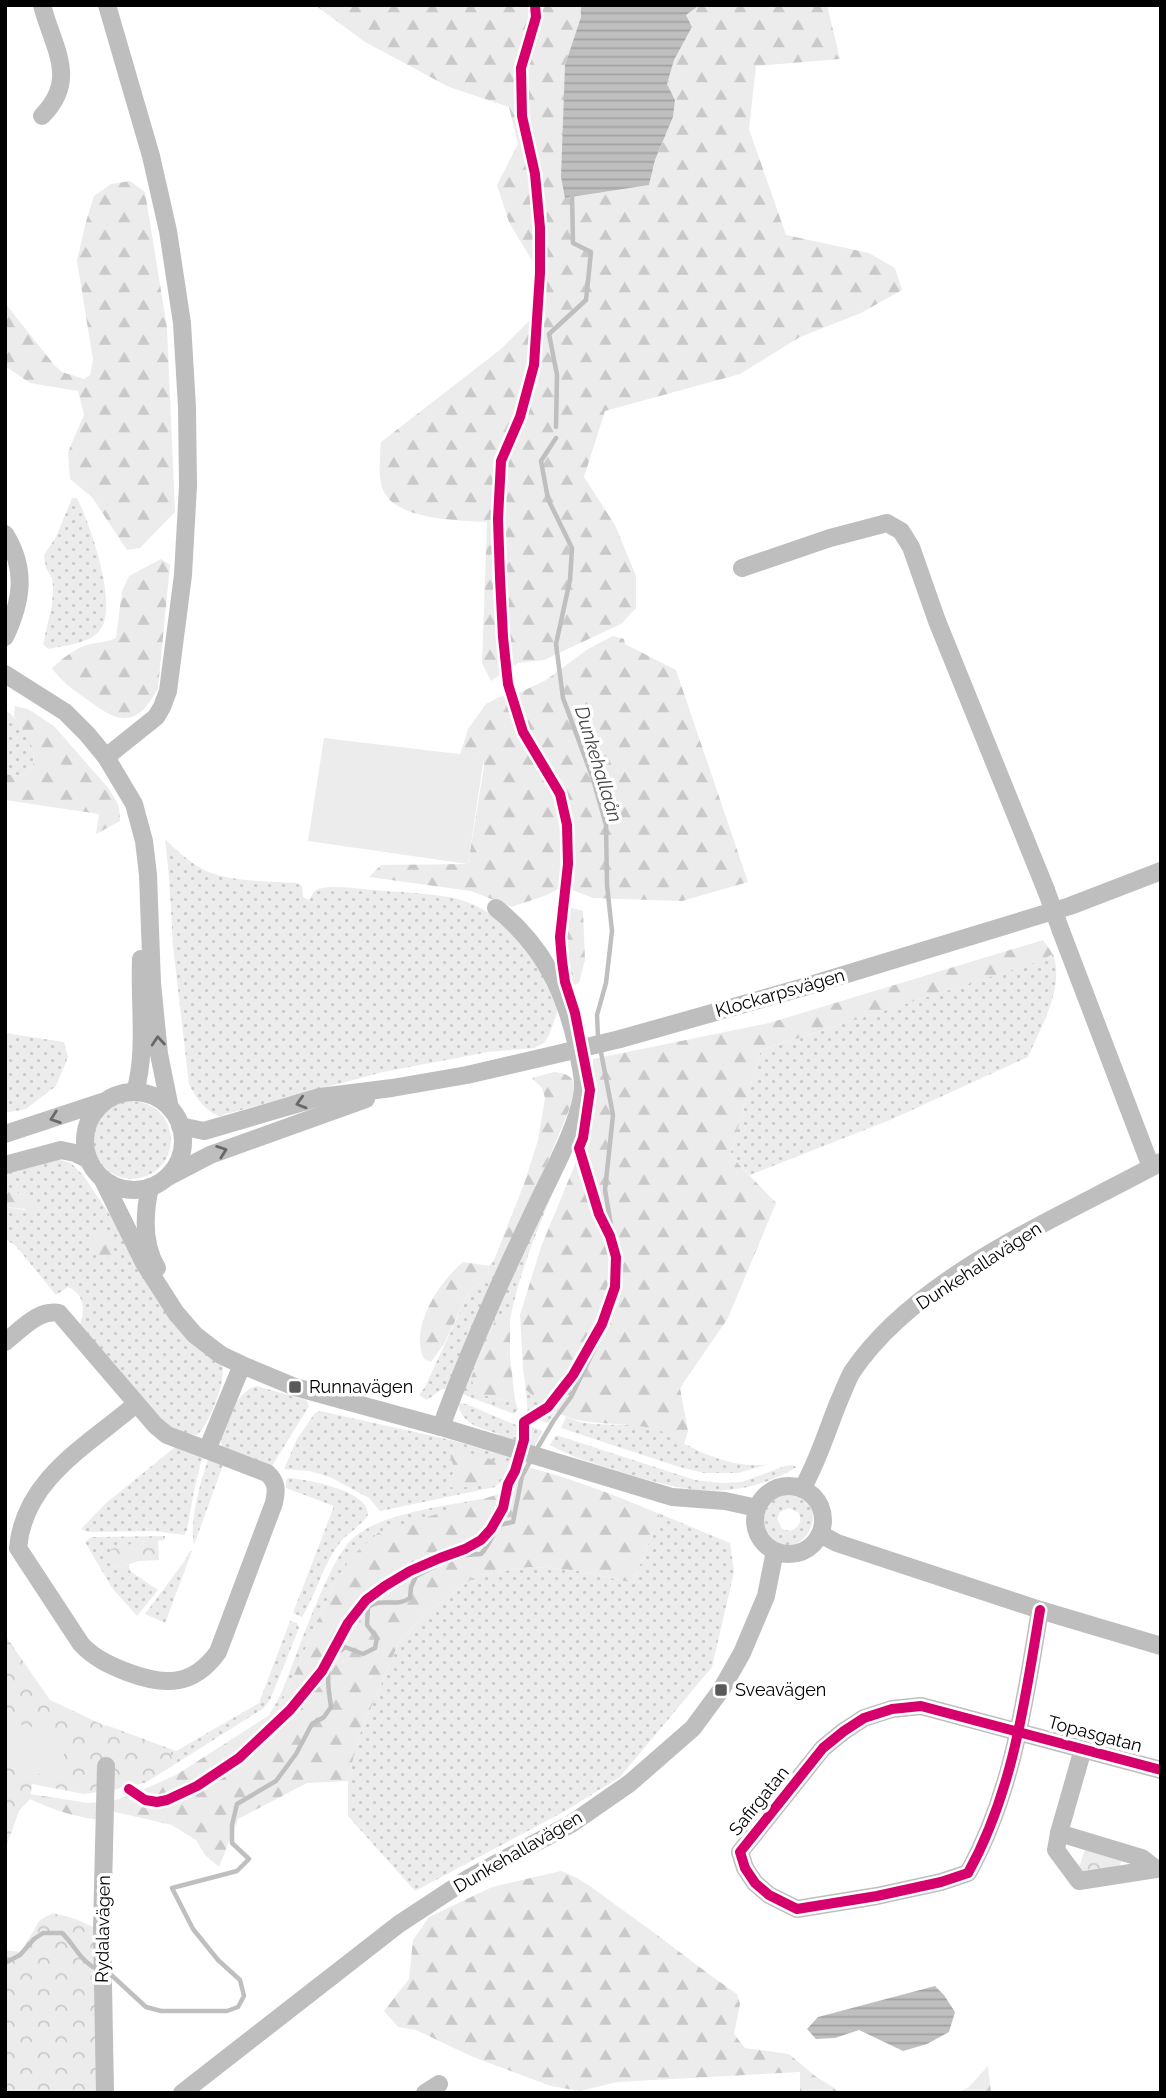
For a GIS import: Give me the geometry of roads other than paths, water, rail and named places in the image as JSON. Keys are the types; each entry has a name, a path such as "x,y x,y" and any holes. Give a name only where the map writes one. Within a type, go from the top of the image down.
{"street":[{"path":"42,5 60,62 62,81 51,107 42,116"},
{"path":"106,757 156,717 168,691 183,575 188,486 183,323 168,231 151,156 107,5"},
{"path":"742,568 865,528 887,523 901,531 911,547 937,621 1156,1164"},
{"path":"5,534 17,558 20,575 17,610 5,637"},
{"path":"5,674 65,712 106,757 134,804 144,841 148,875 153,995 159,1054 170,1108 180,1126 182,1143 173,1169 156,1184 146,1208 145,1235 154,1262 181,1305 221,1355"},
{"name":"Klockarpsvägen","path":"392,1088 467,1075 620,1039 804,987 1057,909 1161,871"},
{"path":"135,1092 139,1079 139,989 148,875"},
{"path":"441,1427 516,1248 569,1135 579,1110 583,1088 566,1005 553,974 519,928 496,908"},
{"path":"180,1126 204,1131 320,1097 392,1088"},
{"path":"102,1178 125,1189 156,1184 210,1155 392,1088"},
{"path":"5,1134 114,1096 135,1092 154,1097 170,1108"},
{"path":"105,1101 92,1116 87,1128 85,1141 89,1160 102,1178 144,1264 176,1313 195,1335 221,1355 295,1387 441,1427 577,1470 672,1497 725,1501 757,1508"},
{"path":"5,1166 61,1150 89,1160"},
{"name":"Dunkehallavägen","path":"803,1489 813,1471 851,1373 885,1331 929,1293 1000,1248 1156,1164"},
{"path":"5,1342 42,1314 50,1311 59,1313 136,1404 167,1435 267,1473 274,1479 277,1489 274,1503 218,1652 209,1665 197,1673 166,1682 153,1681 118,1668 91,1654 81,1644 18,1548 23,1522 39,1488 54,1471 136,1404"},
{"path":"207,1450 242,1365"},
{"path":"777,1489 803,1489 810,1493 820,1506 820,1534 813,1544 804,1550 784,1554 775,1551 768,1547 758,1534 755,1517 757,1508 762,1500 777,1489"},
{"path":"820,1534 848,1546 1040,1610 1161,1646"},
{"name":"Dunkehallavägen","path":"182,2093 399,1924 469,1878 571,1824 630,1783 693,1728 721,1690 742,1653 766,1596 775,1551"},
{"name":"Safirgatan","path":"1019,1732 921,1706 892,1709 864,1718 823,1748 740,1852 745,1868 755,1883 769,1895 797,1909 890,1894 968,1873 999,1805 1019,1732 1040,1610"},
{"name":"Topasgatan","path":"1019,1732 1161,1770"},
{"name":"Topasgatan","path":"1083,1749 1056,1850 1079,1881 1158,1868"},
{"name":"Rydalavägen","path":"105,2093 102,1929 106,1766"},
{"name":"Topasgatan","path":"1059,1833 1142,1858 1158,1868"}],"waterway":[{"name":"Dunkehallaån","path":"556,427 557,375 549,334 586,300 591,252 573,243 572,196"},
{"name":"Dunkehallaån","path":"556,438 541,461 548,499 572,548 570,580 556,644 563,698 593,779 606,825 607,885 612,931 606,983 597,1015 598,1038"},
{"name":"Dunkehallaån","path":"535,1452 571,1397 605,1327 620,1278 605,1190 613,1115 600,1047"},
{"name":"Dunkehallaån","path":"108,1972 146,2007 161,2011 227,2011 238,2007 244,1996 240,1980 218,1960 193,1929 172,1888 237,1871 249,1859 232,1843 232,1825 237,1804 276,1781 296,1754 312,1724 324,1717 331,1707 328,1674 338,1653 345,1647 363,1654 375,1648 377,1638 367,1625 368,1607 379,1603 405,1601 410,1598 416,1576 445,1561 464,1555 481,1554 499,1525 513,1522 522,1476 531,1460"},
{"name":"Dunkehallaån","path":"5,1963 20,1955 43,1933 62,1933 93,1967"}],"place":[{"name":"Runnavägen","path":"295,1387"},
{"name":"Sveavägen","path":"721,1690"}]}
